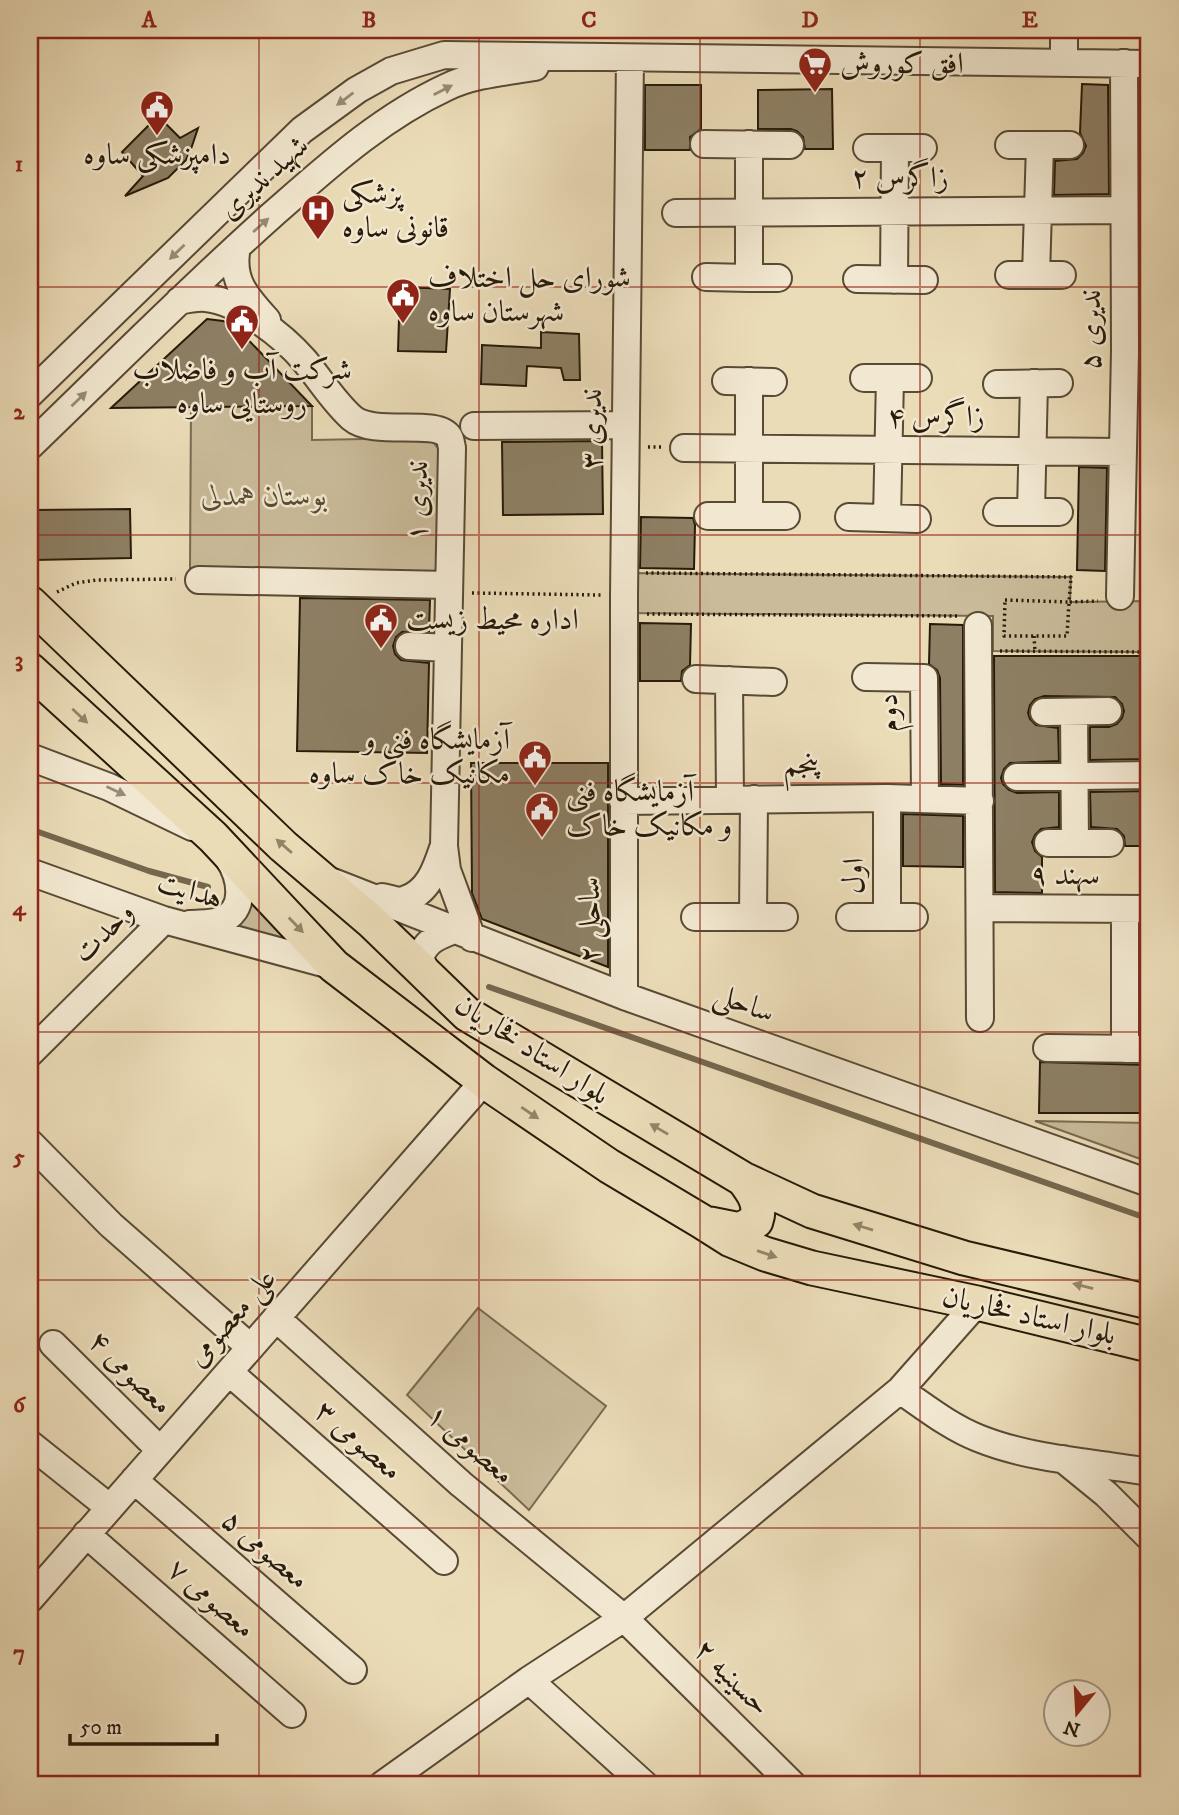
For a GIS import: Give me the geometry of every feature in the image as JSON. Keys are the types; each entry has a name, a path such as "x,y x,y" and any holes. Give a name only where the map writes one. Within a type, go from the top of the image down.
{"main road":[{"name":"بلوار استاد فخاریان","path":"33,606 283,846 372,922 467,1014 743,1179 812,1211 964,1258 1149,1302"},
{"name":"بلوار استاد فخاریان","path":"30,670 218,844 334,966 484,1081 609,1166 701,1222 731,1240 765,1254 812,1268 977,1303 1149,1345"},
{"path":"701,1222 740,1230 756,1221 758,1214 755,1196 743,1179"}],"street":[{"path":"1064,63 1065,30"},
{"name":"شهید ندیری","path":"30,394 302,130 357,90 391,71 443,55 1137,64"},
{"name":"شهید ندیری","path":"30,446 237,247 375,128 447,87 475,77 599,57"},
{"name":"ندیری ۳","path":"622,801 629,58"},
{"name":"ندیری ۵","path":"1115,598 1123,452 1137,351 1124,209 1137,64"},
{"path":"704,144 790,145"},
{"path":"749,144 749,278"},
{"path":"1009,145 1070,145"},
{"path":"1009,275 1049,275 1038,211 1040,145"},
{"path":"867,148 923,148"},
{"path":"894,279 895,149"},
{"name":"زاگرس ۲","path":"676,213 1124,209"},
{"path":"237,247 234,269 237,279 251,302 279,335"},
{"path":"706,277 778,278"},
{"path":"857,279 924,280"},
{"name":"ندیری ۱","path":"179,301 207,298 218,301 244,312 279,335 356,422 372,427 427,428 443,432 449,437 452,448 444,846"},
{"path":"864,378 918,378"},
{"path":"887,518 890,378"},
{"path":"748,515 749,381"},
{"path":"997,384 1046,383 1033,451 1031,512"},
{"path":"474,426 625,435"},
{"name":"زاگرس ۴","path":"684,447 1123,452"},
{"path":"997,512 1059,512"},
{"path":"708,516 786,516"},
{"path":"849,517 917,519"},
{"path":"199,580 449,589"},
{"path":"972,621 980,801 980,1018"},
{"path":"409,646 447,648"},
{"name":"دوم","path":"866,677 924,678 925,798"},
{"path":"696,679 773,682"},
{"path":"729,680 753,917"},
{"path":"1044,712 1108,711"},
{"path":"1073,712 1075,843"},
{"path":"30,757 109,787 218,844 237,871 241,889 235,911 220,921 173,922"},
{"path":"1017,777 1149,775"},
{"name":"پنجم","path":"622,801 887,798 980,801"},
{"name":"اول","path":"850,917 887,917 887,798"},
{"name":"ساحلی ۲","path":"622,801 624,996"},
{"path":"1048,843 1110,843"},
{"path":"366,895 402,901 419,892 435,874 444,846"},
{"path":"431,982 420,958 423,947 435,938 463,934 444,846"},
{"name":"هدایت","path":"30,872 173,922 334,966"},
{"name":"ساحلی","path":"321,877 624,996 1149,1183"},
{"name":"سهند ۹","path":"980,908 1137,909"},
{"path":"1047,1048 1137,1049 1137,909"},
{"path":"695,917 784,917"},
{"path":"887,917 914,917"},
{"name":"وحدت","path":"30,1053 173,922"},
{"name":"علی معصومی","path":"30,1599 484,1081"},
{"path":"30,1143 111,1225 250,1347"},
{"path":"382,1785 529,1680 624,1618 900,1390 977,1303"},
{"name":"معصومی ۱","path":"276,1318 461,1484 624,1618"},
{"name":"معصومی ۴","path":"53,1344 160,1450"},
{"name":"معصومی ۳","path":"229,1371 443,1561"},
{"path":"900,1390 975,1437 1010,1448 1149,1472"},
{"path":"30,1444 110,1508"},
{"path":"1061,1458 1106,1494 1149,1538"},
{"name":"معصومی ۵","path":"134,1480 353,1670"},
{"name":"معصومی ۷","path":"86,1534 292,1714"},
{"name":"حسینیه ۲","path":"624,1618 793,1785"},
{"path":"529,1680 645,1785"}],"path":[{"path":"625,435 684,447"},
{"path":"624,594 1070,576 1069,602 1067,636 1004,636 1005,600 1069,602 1115,598"},
{"path":"33,606 76,583 135,579 199,580"},
{"path":"449,589 624,594 972,621"},
{"path":"1034,636 1035,651"},
{"path":"993,651 1149,652"}],"green space":[{"name":"بوستان همدلی","path":"191,406 312,406 312,440 419,438 433,442 442,453 440,572 190,568"},
{"path":"624,573 1071,577 1070,602 1149,601 1149,652 993,651 993,616 624,613"},
{"path":"247,890 302,949 223,930"},
{"path":"1035,1121 1149,1123 1149,1162"},
{"path":"478,1308 606,1406 529,1510 407,1395"}],"building":[{"path":"1082,84 1108,85 1109,194 1054,195 1055,161 1077,159 1086,146 1080,133"},
{"path":"645,85 701,85 701,129 690,137 690,150 645,150"},
{"path":"1140,86 1149,86 1149,150 1140,150"},
{"path":"832,89 833,149 805,149 803,137 791,129 758,129 758,90"},
{"path":"158,116 180,138 198,128 191,149 186,160 168,178 125,196 143,176 122,152"},
{"path":"400,287 450,289 446,352 398,351"},
{"path":"207,319 235,326 312,406 111,408"},
{"path":"541,332 579,334 580,380 564,380 561,368 527,366 526,386 481,384 482,345 541,348"},
{"path":"602,441 603,514 503,515 502,442"},
{"path":"1079,467 1107,468 1105,571 1077,570"},
{"path":"130,509 131,558 34,560 33,510"},
{"path":"641,517 693,518 694,569 640,568"},
{"path":"300,598 430,600 429,631 402,632 396,637 393,646 395,654 401,660 429,663 427,753 297,751"},
{"path":"640,623 691,624 690,665 682,671 681,681 640,681"},
{"path":"930,624 963,625 963,785 941,784 940,678 937,670 929,664"},
{"path":"994,656 1149,656 1149,759 1090,760 1090,727 1109,727 1122,718 1122,704 1115,697 1044,696 1035,699 1030,705 1028,713 1036,725 1058,728 1059,761 1010,763 1001,778 1009,790 1017,793 1059,792 1059,827 1041,829 1032,842 1035,851 1042,857 1042,893 995,892"},
{"name":"آزمایشگاه فنی و مکانیک خاک","path":"471,763 608,763 608,967 482,919 472,893"},
{"path":"1149,791 1149,846 1125,846 1124,836 1117,829 1091,827 1090,792"},
{"path":"903,814 963,816 963,867 903,866"},
{"path":"1040,1062 1146,1065 1146,1113 1039,1113"}],"waterway":[{"path":"30,829 149,871 208,887"},
{"path":"489,987 1149,1219"}],"place":[{"name":"افق کوروش","path":"815,94"},
{"name":"دامپزشکی ساوه","path":"157,137"},
{"name":"پزشکی قانونی ساوه","path":"318,241"},
{"name":"شورای حل اختلاف شهرستان ساوه","path":"403,325"},
{"name":"شرکت آب و فاضلاب روستایی ساوه","path":"242,351"},
{"name":"اداره محیط زیست","path":"381,650"},
{"name":"آزمایشگاه فنی و مکانیک خاک ساوه","path":"535,787"},
{"name":"آزمایشگاه فنی و مکانیک خاک","path":"542,839"}]}
